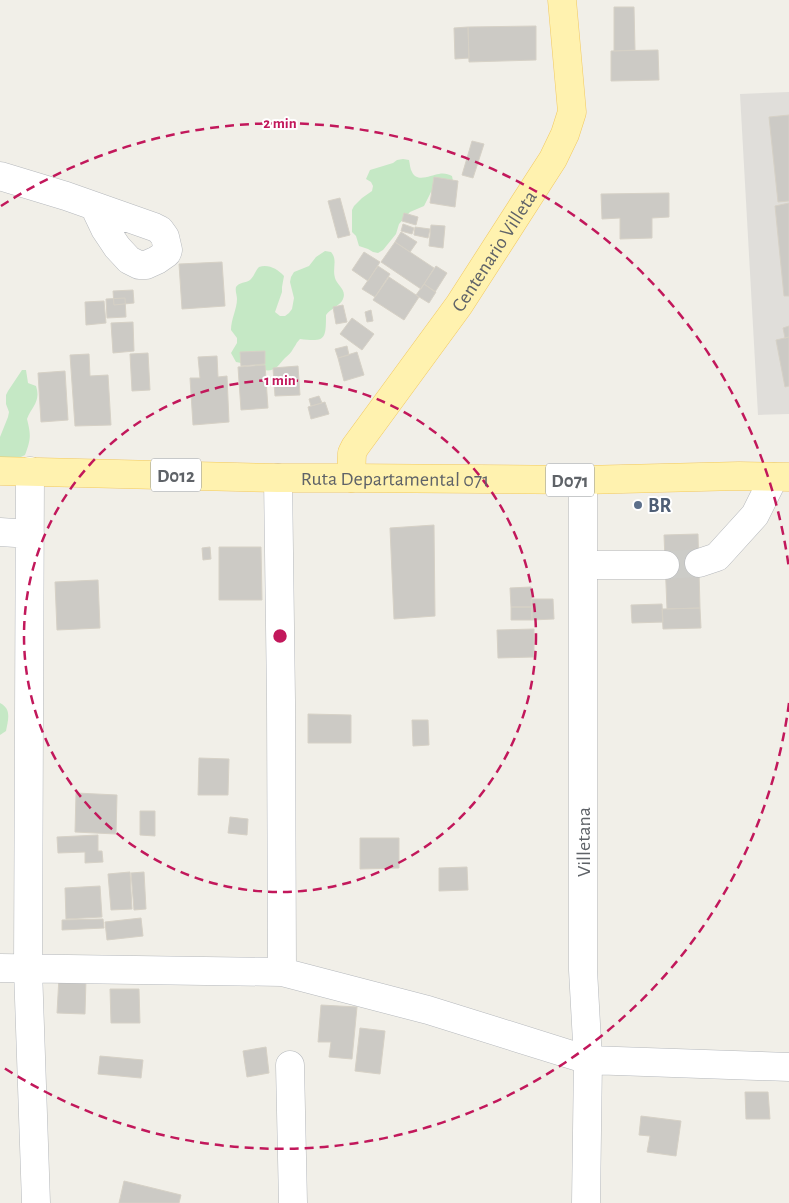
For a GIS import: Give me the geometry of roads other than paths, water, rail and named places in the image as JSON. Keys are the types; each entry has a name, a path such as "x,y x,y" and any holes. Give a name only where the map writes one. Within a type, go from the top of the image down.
{"main road":[{"name":"Centenario Villeta","path":"351,478 352,453 355,447 459,305 553,159 565,134 572,112 562,0"},
{"name":"Ruta Departamental 071","path":"0,471 278,478 584,480 739,476 781,477"}],"street":[{"path":"0,176 94,206"},
{"path":"30,471 28,968 36,1203"},
{"path":"699,563 716,557 755,515 781,477"},
{"path":"278,478 282,700 282,972"},
{"name":"Villetana","path":"584,480 583,970 588,1060 586,1203"},
{"path":"0,532 30,534"},
{"path":"583,565 665,566"},
{"path":"0,968 282,972 428,1010 588,1060 789,1067"},
{"path":"290,1064 293,1203"}],"tunnel":[{"path":"665,565 699,563"}],"place":[{"name":"BR","path":"638,505"}]}
